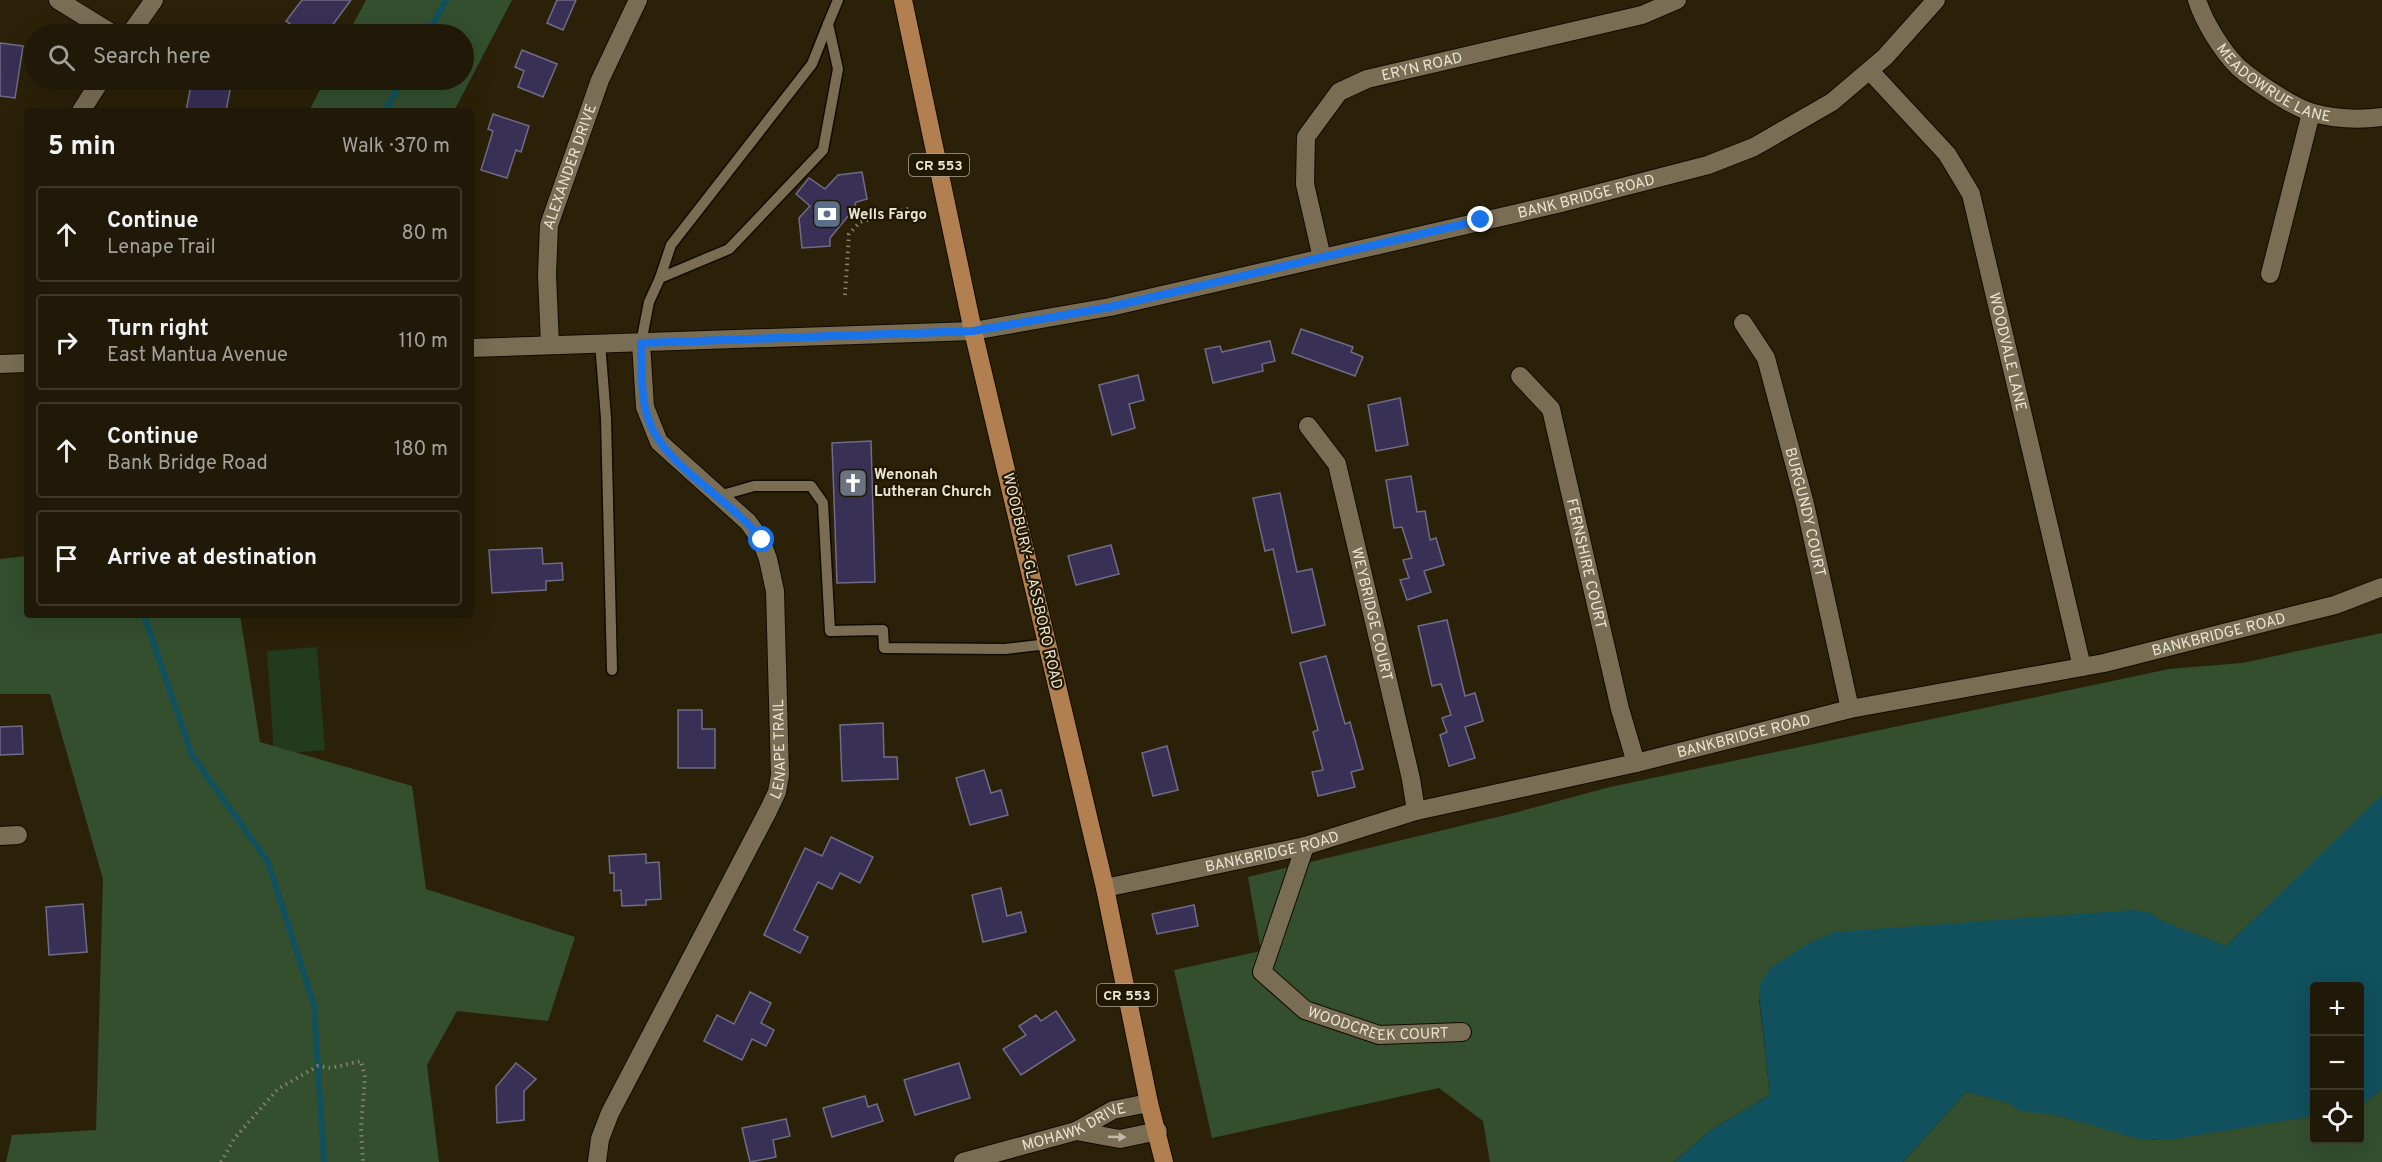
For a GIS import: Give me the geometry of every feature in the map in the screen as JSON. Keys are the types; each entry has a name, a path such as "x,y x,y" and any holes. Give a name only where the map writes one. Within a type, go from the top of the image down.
{"main road":[{"name":"WOODBURY-GLASSBORO ROAD","path":"903,0 973,331 1105,888 1149,1103 1158,1131 1164,1162"}],"street":[{"path":"58,0 97,24"},
{"path":"137,24 154,0"},
{"name":"ALEXANDER DRIVE","path":"550,345 547,274 549,225 600,80 638,0"},
{"name":"ERYN ROAD","path":"1322,258 1305,184 1306,137 1339,92 1367,80 1642,15 1677,0"},
{"name":"BANK BRIDGE ROAD","path":"474,348 973,331 1110,307 1557,204 1708,165 1754,147 1793,127 1832,102 1870,71 1936,0"},
{"name":"MEADOWRUE LANE","path":"2197,0 2219,42 2238,66 2311,113 2358,120 2382,117"},
{"name":"WOODVALE LANE","path":"1870,71 1947,154 1971,194 2082,667"},
{"path":"83,108 95,90"},
{"path":"2270,274 2311,113"},
{"name":"BURGUNDY COURT","path":"1743,323 1766,358 1805,504 1850,709"},
{"name":"LENAPE TRAIL","path":"597,1162 600,1138 609,1113 777,792 780,775 775,591 762,540 748,522 665,451 653,432 645,407 641,343"},
{"path":"0,364 24,363"},
{"name":"FERNSHIRE COURT","path":"1520,376 1551,409 1620,709 1636,763"},
{"name":"WEYBRIDGE COURT","path":"1308,426 1337,464 1411,779 1416,812"},
{"name":"BANKBRIDGE ROAD","path":"1105,888 1305,846 1416,812 1636,763 1850,709 2082,667 2324,608 2382,586"},
{"name":"WOODCREEK COURT","path":"1305,846 1262,972 1305,1010 1379,1035 1462,1032"},
{"name":"MOHAWK DRIVE","path":"964,1162 1076,1131 1113,1110 1149,1103"},
{"path":"1076,1131 1120,1139 1158,1131"}],"lane":[{"path":"641,343 649,302 671,245 812,64 838,0"},
{"path":"660,278 729,249 823,150 838,69 828,24"},
{"path":"600,343 606,418 612,670"},
{"path":"719,496 754,486 811,486 823,503 830,631 883,630 884,648 1005,649 1048,644"}],"path":[{"path":"845,295 849,234 860,222 911,208"},
{"path":"221,1162 234,1139 278,1089 318,1066 331,1068 362,1061 365,1077 363,1162"}],"green space":[{"path":"366,0 512,0 474,73 474,24 353,24"},
{"path":"320,90 465,90 456,108 311,108"},
{"path":"24,556 24,618 240,618 260,742 412,786 426,889 575,937 548,1021 457,1011 427,1065 439,1162 6,1162 12,1135 96,1130 103,879 50,694 0,694 0,559"},
{"path":"2382,633 2382,799 2226,946 2133,910 1759,999 1770,1095 1712,1129 1674,1162 1490,1162 1483,1121 1439,1088 1212,1138 1174,970 1261,951 1248,877 1514,813 1610,787 2169,669 2242,663"},
{"path":"317,647 325,750 274,754 267,651"},
{"path":"2382,1089 2382,1162 1903,1162 1966,1092 2153,1140 2310,1117 2310,1144 2364,1144 2364,1103"}],"water":[{"path":"2382,795 2382,1089 2364,1104 2364,982 2310,982 2310,1117 2169,1140 2139,1139 2056,1115 2020,1111 2008,1103 1966,1092 1903,1162 1674,1162 1712,1129 1770,1095 1759,995 1760,984 1771,967 1811,942 1835,932 2134,910 2152,913 2160,920 2226,946"}],"building":[{"path":"302,0 351,0 333,24 290,24 286,21"},
{"path":"557,0 576,0 563,30 547,23"},
{"path":"0,43 23,46 15,98 0,96"},
{"path":"522,50 557,64 543,97 518,87 524,71 515,67"},
{"path":"190,90 230,90 227,108 187,108"},
{"path":"493,114 529,126 521,152 516,150 507,178 481,170 493,131 488,129"},
{"name":"Wells Fargo","path":"862,172 867,199 856,202 854,209 830,238 830,246 802,248 799,218 810,206 796,194 809,178 825,189 838,175"},
{"path":"1301,329 1353,347 1351,352 1363,357 1355,376 1292,353"},
{"path":"1270,341 1275,361 1262,364 1263,371 1213,383 1205,349 1220,346 1222,352"},
{"path":"1138,375 1144,400 1129,404 1135,428 1112,435 1099,385"},
{"path":"1400,398 1408,445 1376,451 1368,405"},
{"name":"Wenonah Lutheran Church","path":"871,441 875,582 837,583 832,443"},
{"path":"1411,476 1417,512 1425,511 1430,540 1436,538 1444,565 1424,571 1431,592 1407,600 1400,580 1409,578 1403,560 1412,558 1402,527 1394,528 1386,480"},
{"path":"1280,493 1297,572 1312,569 1325,625 1292,633 1273,549 1265,551 1253,498"},
{"path":"1111,545 1119,574 1076,585 1068,556"},
{"path":"542,548 543,564 562,563 563,580 546,581 546,590 492,593 489,550"},
{"path":"1447,620 1465,696 1475,693 1483,721 1465,727 1475,758 1449,766 1440,735 1447,732 1442,718 1451,715 1441,684 1432,686 1418,626"},
{"path":"1326,656 1345,724 1350,722 1363,769 1351,772 1355,787 1318,796 1312,772 1323,770 1313,732 1318,730 1300,663"},
{"path":"678,710 702,710 702,729 715,729 715,768 678,768"},
{"path":"883,723 884,757 897,757 898,779 842,781 840,725"},
{"path":"22,726 23,754 0,755 0,727"},
{"path":"1167,746 1178,790 1153,796 1142,753"},
{"path":"984,770 991,793 1001,790 1008,815 970,825 956,778"},
{"path":"831,837 873,857 860,883 840,873 832,889 818,882 794,930 808,937 800,953 764,935 805,848 822,856"},
{"path":"646,854 646,863 659,862 661,899 646,900 646,905 622,906 621,890 614,891 614,873 610,873 609,856"},
{"path":"1001,888 1007,916 1021,912 1026,932 983,942 972,895"},
{"path":"83,904 87,952 49,955 46,907"},
{"path":"1194,905 1198,926 1157,934 1152,914"},
{"path":"750,992 771,1003 761,1023 774,1030 766,1046 752,1039 742,1060 704,1041 717,1015 734,1024"},
{"path":"1056,1011 1075,1040 1021,1075 1003,1049 1026,1035 1019,1026 1036,1015 1041,1021"},
{"path":"516,1063 536,1079 524,1091 524,1120 497,1123 496,1087"},
{"path":"959,1063 970,1098 915,1115 904,1080"},
{"path":"865,1096 868,1107 877,1104 883,1121 832,1137 823,1108"},
{"path":"786,1119 790,1136 773,1140 776,1157 750,1162 742,1128"}],"waterway":[{"path":"433,24 446,0"},
{"path":"387,108 397,90"},
{"path":"145,618 192,755 268,862 314,1005 324,1162"}],"place":[{"name":"Wells Fargo","path":"827,214"},
{"name":"Wenonah Lutheran Church","path":"853,483"}],"route":[{"path":"762,540 748,522 665,451 659,442 648,420 645,407 641,343 973,331 1110,307 1481,220"}]}
